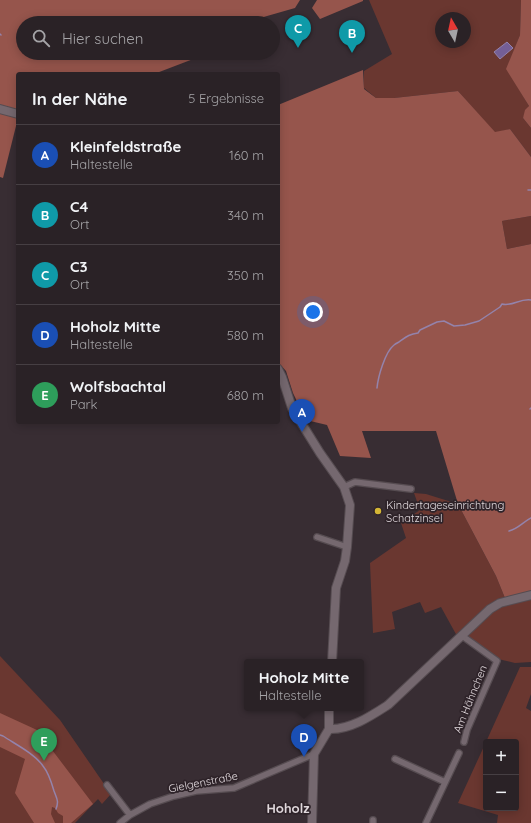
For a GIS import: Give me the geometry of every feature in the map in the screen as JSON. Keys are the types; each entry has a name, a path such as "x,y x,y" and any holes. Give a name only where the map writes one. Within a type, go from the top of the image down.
{"street":[{"path":"0,109 16,113"},
{"path":"280,374 292,408 299,421 344,488 350,506 345,561 336,588 332,659"},
{"path":"344,488 355,482 411,489"},
{"path":"317,537 347,548"},
{"path":"328,730 339,730 371,716 388,705 490,608 500,603 531,595"},
{"name":"Am Hähnchen","path":"461,635 497,661 467,730 464,742"},
{"path":"312,823 314,754 328,730 329,711"},
{"path":"426,823 459,752"},
{"name":"Gielgenstraße","path":"120,823 130,815 150,804 196,791 234,788 314,754"},
{"path":"395,759 445,782"},
{"path":"107,785 130,815"}],"shaded area":[{"path":"0,0 300,0 295,8 267,16 16,16 16,60 191,60 159,72 16,72 16,126 3,178 0,177"},
{"path":"317,0 363,1 320,19 312,8"},
{"path":"369,0 521,0 520,35 507,69 529,106 523,118 531,128 531,157 510,129 495,133 458,91 394,98 376,98 364,88 364,71 392,54"},
{"path":"521,0 531,0 531,128 523,118 525,110 529,106 506,69 520,35"},
{"path":"507,42 513,48 500,59 494,52"},
{"path":"363,70 364,89 376,98 394,98 458,91 495,132 510,129 531,157 531,216 502,221 507,249 531,244 531,591 505,598 496,576 458,504 436,431 362,431 371,458 340,456 327,425 306,420 293,393 286,371 280,364 280,104"},
{"path":"531,216 531,244 507,249 502,221"},
{"path":"414,493 426,494 458,504 496,576 505,598 488,606 457,636 441,607 425,613 420,602 392,612 395,629 373,633 370,563 406,538 401,523 420,510"},
{"path":"531,599 531,662 515,663 498,659 468,638 467,634 498,607"},
{"path":"0,656 60,720 111,794 102,804 98,799 75,823 0,823"},
{"path":"520,667 531,667 531,694 526,708 531,711 531,823 497,823 498,815 485,811 519,811 519,739 487,739"},
{"path":"0,713 37,730 93,804 71,823 63,823 63,816 52,807 51,814 55,823 34,823 15,793 25,759 0,747"},
{"path":"483,748 483,810 458,803"}],"waterway":[{"path":"377,388 380,371 388,353 394,345 408,336 418,333 420,330 437,322 444,321 454,326 479,321 500,307 502,304 506,305 523,300 531,300"},
{"path":"509,531 515,529 531,518"},
{"path":"0,735 30,753 47,771 57,798 56,809"}],"place":[{"name":"C3","path":"298,48"},
{"name":"C4","path":"352,53"},
{"name":"Kleinfeldstraße","path":"302,432"},
{"name":"Kindertageseinrichtung Schatzinsel","path":"378,511"},
{"name":"Hoholz Mitte","path":"304,757"},
{"name":"Wolfsbachtal","path":"44,761"}],"district":[{"name":"Hoholz","path":"288,808"}]}
